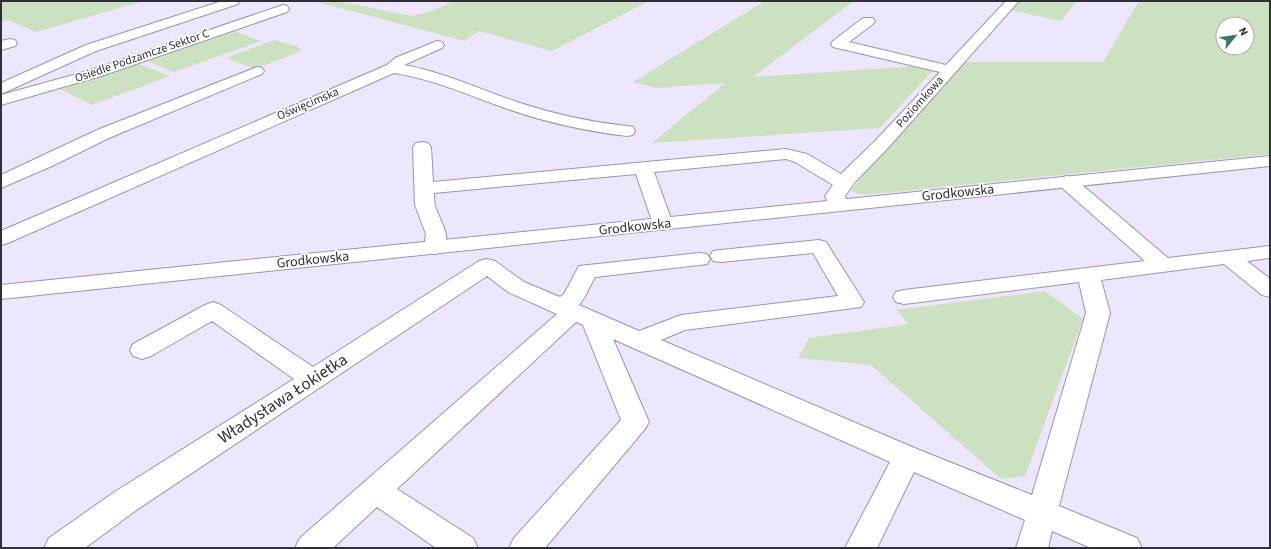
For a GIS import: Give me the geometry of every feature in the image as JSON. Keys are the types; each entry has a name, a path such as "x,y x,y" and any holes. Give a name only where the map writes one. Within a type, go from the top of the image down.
{"street":[{"name":"Osiedle Podzamcze Sektor C","path":"1,89 91,48 234,1"},
{"name":"Poziomkowa","path":"838,205 835,196 844,184 1013,1"},
{"name":"Osiedle Podzamcze Sektor C","path":"1,100 77,79 283,9 262,2"},
{"path":"868,21 838,44 949,70"},
{"name":"Oświęcimska","path":"1,239 392,68 400,60 437,44"},
{"path":"392,68 424,74 546,116 598,128 627,131"},
{"path":"1,182 103,134 257,71"},
{"path":"422,147 425,205 436,234 435,248"},
{"path":"424,189 786,154 801,158 844,184"},
{"name":"Grodkowska","path":"1,292 435,248 487,254 663,224 1270,161"},
{"path":"644,168 663,224"},
{"path":"1067,182 1163,265"},
{"path":"638,340 681,323 853,302 818,246 721,256"},
{"path":"904,297 1270,252"},
{"path":"487,254 516,287 907,457 1126,548"},
{"name":"Władysława Łokietka","path":"60,548 124,502 314,380 487,254"},
{"path":"1228,257 1270,290"},
{"path":"525,548 635,422 576,313 573,298 587,271 699,259"},
{"path":"1032,548 1098,313 1088,274"},
{"path":"142,350 213,310 314,380"},
{"path":"311,548 576,313"},
{"path":"861,548 907,457"},
{"path":"375,490 462,548"}],"green space":[{"path":"1,1 144,1 36,32 8,20 1,22"},
{"path":"313,1 338,1 412,16 429,12 455,1 649,1 552,51 479,31 465,41"},
{"path":"765,1 854,1 753,77 917,66 933,70 880,128 652,143 725,83 656,88 633,82"},
{"path":"1019,1 1076,2 1061,21 1010,10"},
{"path":"1139,1 1270,1 1270,154 862,195 851,191 866,171 963,62 1103,62"},
{"path":"234,31 261,41 174,72 147,61"},
{"path":"274,40 299,47 301,50 255,69 226,58"},
{"path":"137,63 170,76 92,105 60,89"},
{"path":"1045,291 1083,319 1025,476 1001,479 871,365 798,358 809,338 909,324 896,310"}]}
